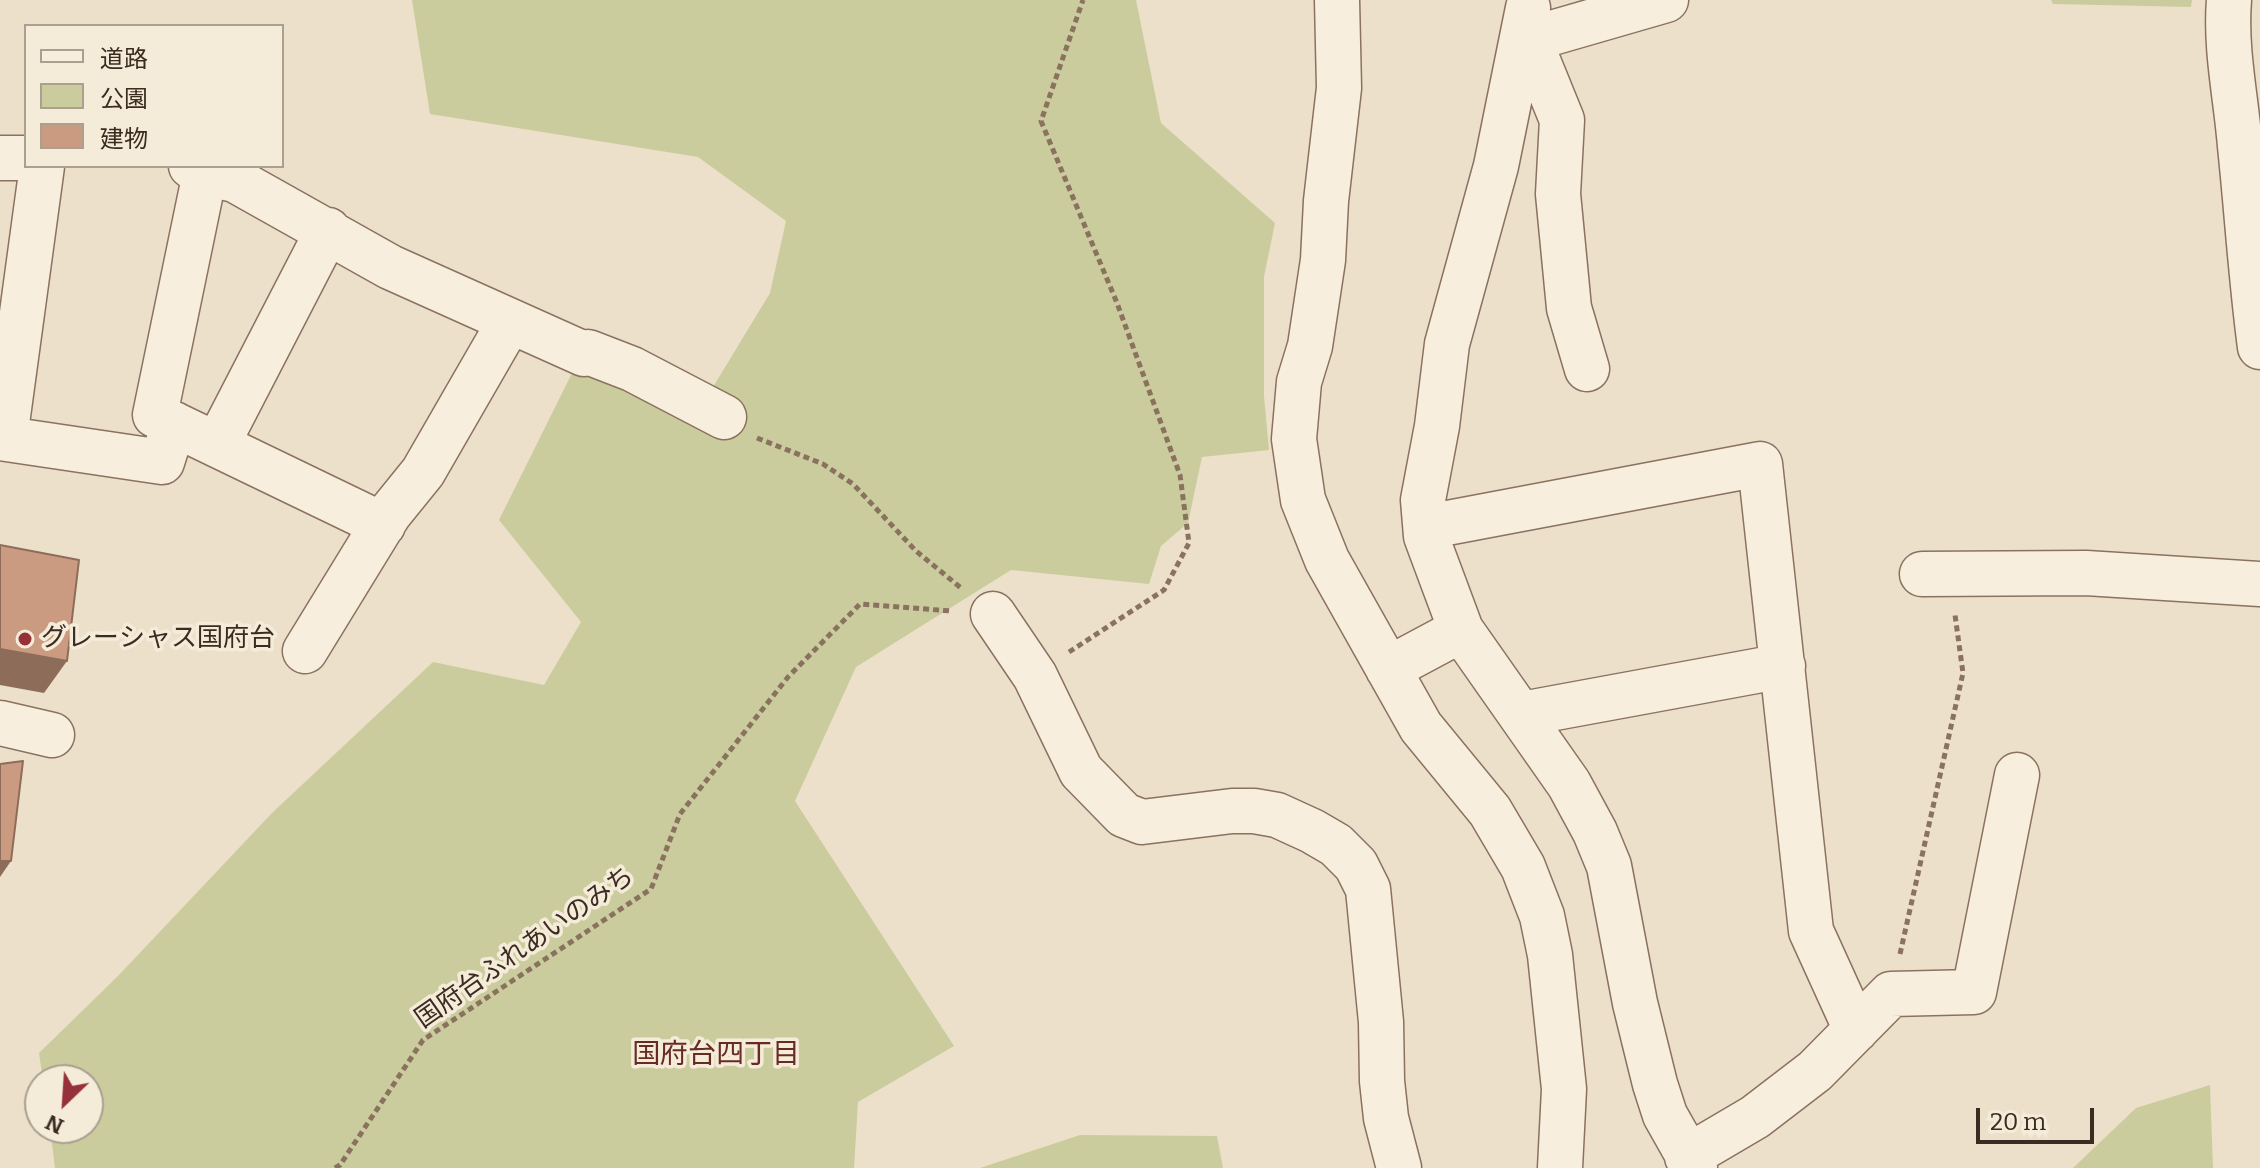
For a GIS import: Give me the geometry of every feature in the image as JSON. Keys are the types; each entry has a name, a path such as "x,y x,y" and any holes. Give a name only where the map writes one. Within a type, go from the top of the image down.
{"street":[{"path":"1337,0 1339,88 1326,201 1323,260 1310,346 1299,382 1294,439 1303,500 1327,560 1421,727 1490,811 1523,867 1542,916 1550,955 1564,1089 1560,1168"},
{"path":"1529,16 1666,0"},
{"path":"2229,0 2227,29 2250,146 2248,255 2260,347"},
{"path":"1529,16 1496,166 1447,344 1437,426 1423,500 1426,527 1439,574 1461,630 1486,670 1522,714 1569,784 1595,832 1609,866 1635,1003 1655,1084 1665,1115 1691,1162 1815,1071 1891,994 1974,992 2017,775"},
{"path":"1529,16 1562,120 1558,194 1569,308 1587,369"},
{"path":"0,158 24,158"},
{"path":"42,168 2,438 162,462 174,424"},
{"path":"383,525 155,415 198,170 235,180 390,267 584,354 588,352 632,369 724,417"},
{"path":"217,445 328,230"},
{"path":"305,651 383,525 423,472 510,321"},
{"path":"1426,527 1760,464 1811,931 1856,1030"},
{"path":"1936,574 2086,573 2260,584"},
{"path":"993,614 1035,676 1081,771 1124,815 1142,822 1232,811 1277,815 1336,845 1356,865 1368,889 1381,1022 1386,1118 1399,1168"},
{"path":"1388,669 1461,630"},
{"path":"1522,714 1783,666"},
{"path":"0,723 52,735"}],"path":[{"path":"1035,676 1164,590 1189,543 1180,475 1117,303 1041,121 1083,0"},
{"path":"724,417 777,448 823,464 853,484 916,551 993,614"},
{"path":"1891,994 1963,673 1936,574"},
{"name":"国府台ふれあいのみち","path":"335,1168 340,1165 423,1040 651,889 680,814 788,677 860,604 993,614"}],"green space":[{"path":"412,0 1136,0 1161,123 1275,223 1264,277 1264,396 1269,450 1202,457 1188,523 1161,546 1149,584 1011,570 856,667 795,801 954,1046 858,1102 854,1168 55,1168 52,1144 104,1144 104,1064 41,1064 39,1053 118,976 272,813 433,662 544,685 581,622 499,520 578,361 710,392 770,293 786,221 698,157 430,114"},
{"path":"2051,0 2192,0 2191,7 2053,4"},
{"path":"2210,1085 2213,1168 2073,1168 2136,1108"},
{"path":"1080,1135 1217,1136 1223,1168 980,1168"}],"building":[{"path":"0,545 79,560 67,661 0,649"},
{"path":"23,761 11,861 0,861 0,764"}],"place":[{"name":"グレーシャス国府台","path":"25,639"}],"district":[{"name":"国府台四丁目","path":"716,1055"}]}
